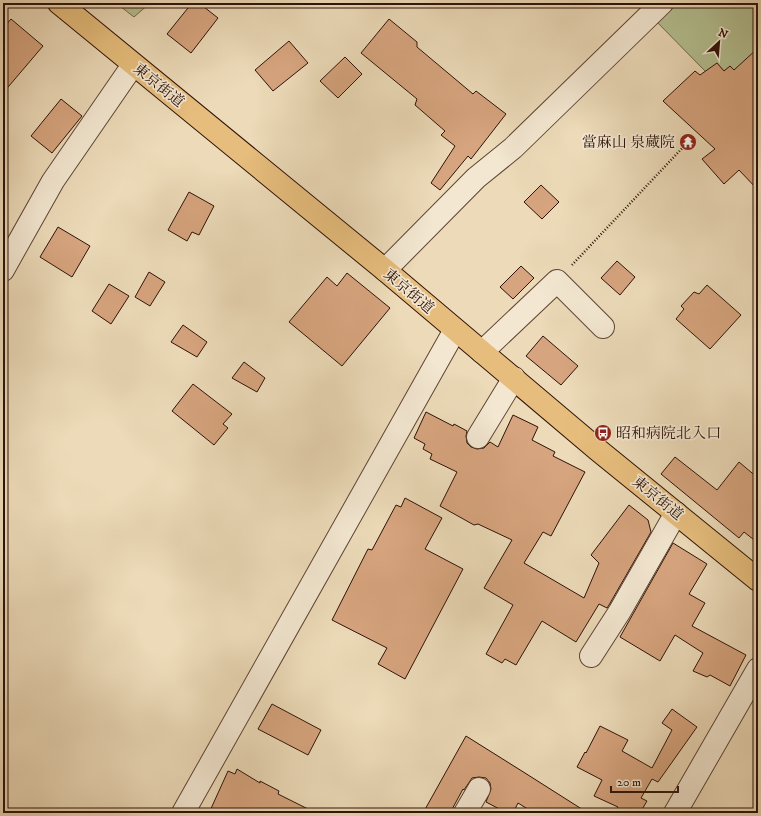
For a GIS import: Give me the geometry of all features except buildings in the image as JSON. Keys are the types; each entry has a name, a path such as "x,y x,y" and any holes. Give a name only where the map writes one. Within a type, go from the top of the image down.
{"main road":[{"name":"東京街道","path":"60,3 133,65 385,270 598,450 758,580"}],"street":[{"path":"385,270 476,178 513,148 662,3"},
{"path":"3,270 53,181 133,65"},
{"path":"482,352 557,281 603,328"},
{"path":"183,813 455,330"},
{"path":"478,437 514,378"},
{"path":"591,656 620,611 676,512"},
{"path":"675,813 758,670"},
{"path":"465,813 479,789"}],"path":[{"path":"557,281 688,142"}],"green space":[{"path":"116,3 150,3 134,17"},
{"path":"670,3 758,3 758,125 654,19"}],"place":[{"name":"當麻山 泉蔵院","path":"688,142"},
{"name":"昭和病院北入口","path":"603,433"}]}
